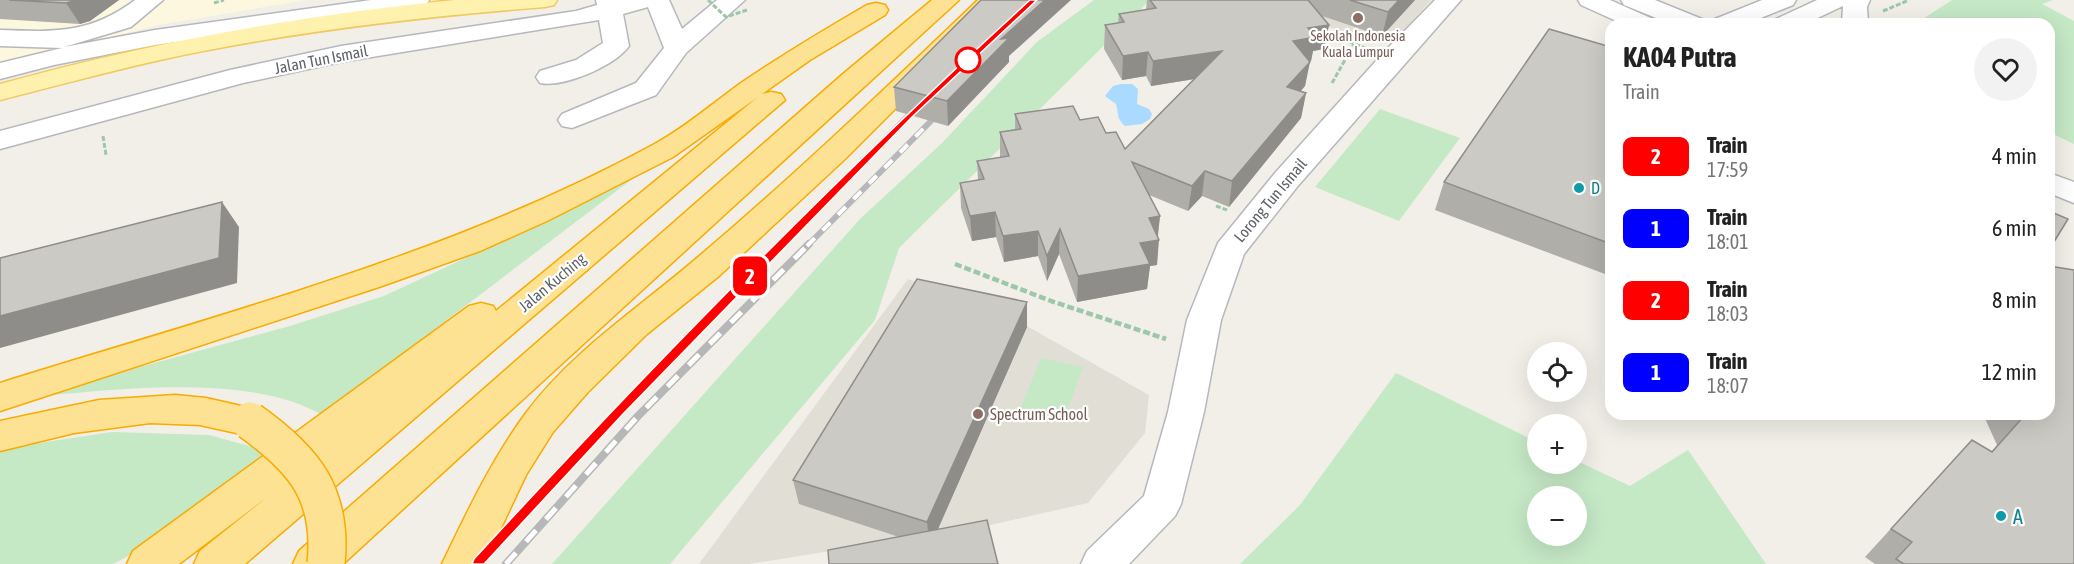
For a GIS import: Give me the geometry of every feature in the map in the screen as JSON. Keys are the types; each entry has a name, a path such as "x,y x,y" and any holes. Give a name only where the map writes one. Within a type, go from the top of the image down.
{"highway":[{"path":"314,564 782,143 947,0"},
{"path":"463,564 511,466 540,422 575,382 635,325 707,268 835,153 992,0"},
{"path":"0,397 370,278 469,243 526,218 663,151 801,54 883,5"},
{"name":"Jalan Kuching","path":"215,564 883,5"},
{"path":"148,564 667,175 697,161"},
{"path":"0,436 63,421 139,410 199,411 250,422 279,440 314,478 327,512 326,564"}],"main road":[{"path":"0,92 104,64 200,42 412,7 547,0"}],"street":[{"path":"0,38 62,40 122,22 151,0"},
{"name":"Jalan Tun Ismail","path":"0,126 165,79 263,55 371,32 547,0"},
{"name":"Jalan Tun Ismail","path":"0,140 239,76 341,54 576,18 609,5 647,0"},
{"path":"657,0 677,48"},
{"name":"Lorong Tun Ismail","path":"1102,564 1161,504 1186,412 1204,321 1222,265 1237,238 1394,57 1449,0"},
{"path":"1590,0 1630,18"},
{"path":"1633,0 1679,18"},
{"path":"1739,18 1784,0"},
{"path":"1798,18 1837,0"},
{"path":"1855,18 1855,7 1858,0"},
{"path":"549,77 585,66 616,46 609,5"},
{"path":"572,120 646,89 677,48 701,24 740,5"},
{"path":"0,71 61,54 251,22 412,7"},
{"path":"2055,185 2074,193"}],"path":[{"path":"708,0 726,17 740,5"},
{"path":"1879,14 1909,0"},
{"path":"1329,34 1394,57"},
{"path":"955,264 1113,322 1167,340 1199,346"}],"shaded area":[{"path":"0,0 306,0 158,25 0,65"},
{"name":"Sekolah Indonesia Kuala Lumpur","path":"1244,0 1431,0 1397,39 1389,36 1382,44"},
{"name":"Spectrum School","path":"908,279 1007,315 1149,395 1145,433 1088,503 986,526 749,564 699,564"}],"green space":[{"path":"1094,0 1150,0 899,248 875,320 670,564 552,564 860,219 942,143 1037,42"},
{"path":"1952,0 2053,0 2042,4 2074,21 2074,144 2055,135 2055,18 1924,18"},
{"path":"1380,109 1460,138 1399,221 1315,187"},
{"path":"644,170 322,415 292,402 257,393 219,389 139,388 30,397 290,326 384,296 528,229"},
{"path":"1041,358 1083,367 1063,422 1019,412"},
{"path":"1396,373 1527,437 1527,474 1587,474 1587,466 1630,486 1688,450 1766,564 1240,564 1300,505"},
{"path":"112,432 209,435 272,452 199,519 113,564 0,564 0,449"}],"water":[{"path":"1132,84 1138,89 1137,104 1149,109 1152,114 1150,119 1142,124 1125,126 1122,123 1116,104 1105,96 1113,86"}],"building":[{"path":"9,0 77,0 66,3"},
{"path":"981,0 1045,0 1001,39 1009,38 947,101 894,87"},
{"path":"1150,0 1308,0 1329,25 1308,28 1316,37 1293,41 1310,62 1287,87 1306,93 1232,181 1205,171 1192,186 1132,162 1160,216 1149,218 1159,240 1140,243 1150,264 1078,276 1060,229 1047,256 1038,231 1003,236 995,212 970,216 960,183 984,179 977,161 1009,156 1000,132 1021,129 1015,114 1073,106 1080,120 1098,117 1106,133 1116,132 1125,149 1222,51 1153,61 1148,52 1123,56 1105,25 1124,22 1119,14 1156,8"},
{"path":"1350,0 1399,0 1388,12"},
{"path":"1549,29 1605,45 1605,242 1444,182"},
{"path":"222,202 219,258 0,316 0,258"},
{"path":"2055,214 2068,219 2055,240"},
{"path":"2055,267 2074,270 2074,564 1904,564 1896,559 1912,542 1891,529 1972,440 1992,452 2021,420 2055,420"},
{"path":"917,279 1027,302 927,522 793,480"},
{"path":"987,520 998,564 829,564 828,550"}],"railway":[{"path":"780,246 909,115"},
{"path":"807,246 931,121"},
{"path":"479,564 618,410 782,244"},
{"path":"506,564 638,416 809,244"}],"train":[{"name":"2","path":"479,564 618,410 909,115 1033,0"}],"place":[{"name":"Sekolah Indonesia Kuala Lumpur","path":"1358,18"},
{"name":"D","path":"1579,188"},
{"name":"Spectrum School","path":"978,414"},
{"name":"A","path":"2001,516"}]}
